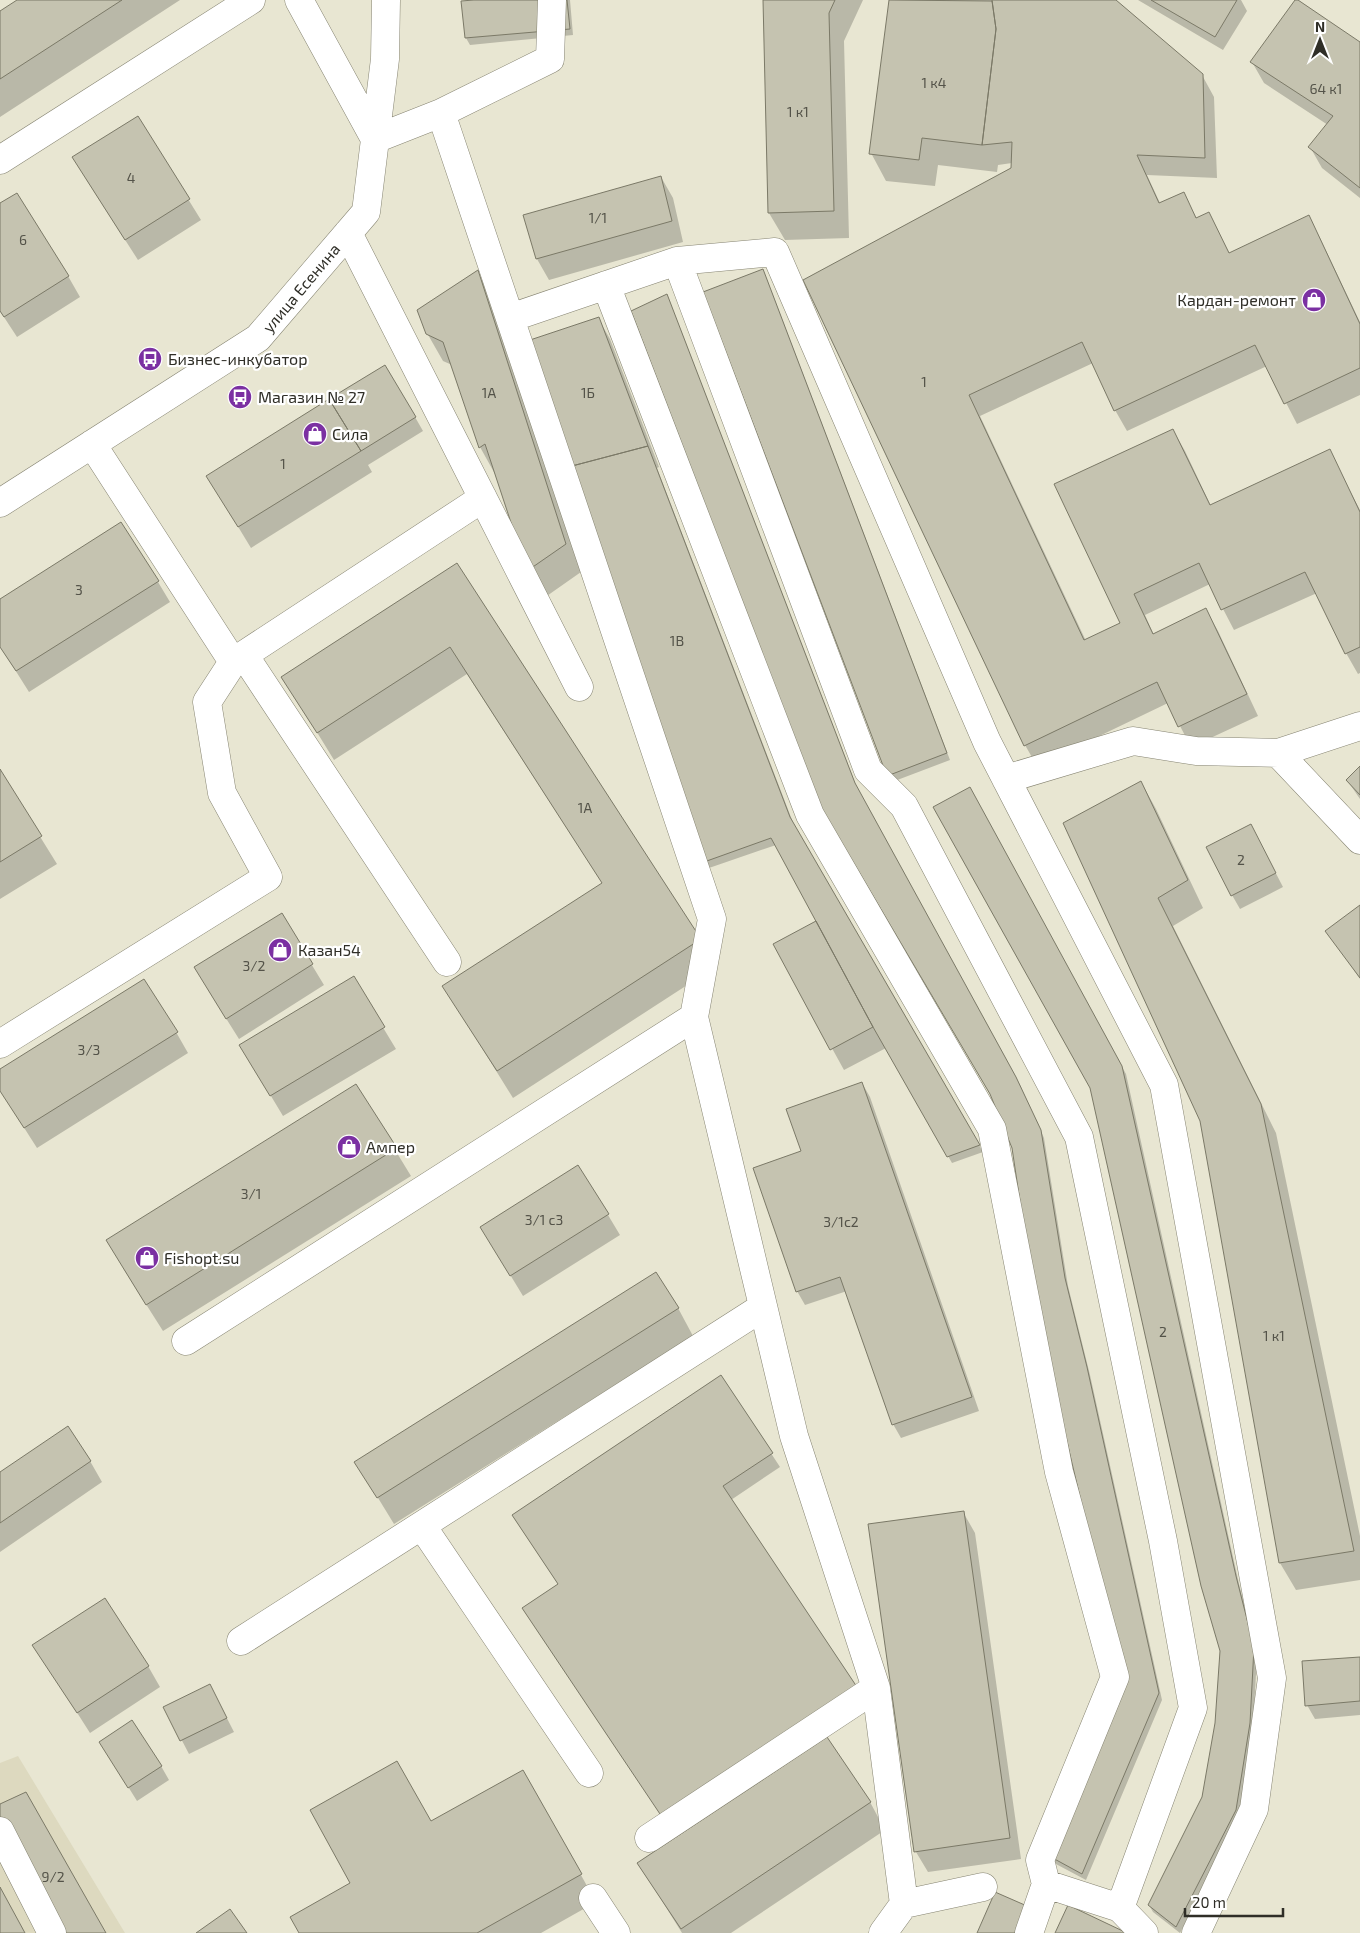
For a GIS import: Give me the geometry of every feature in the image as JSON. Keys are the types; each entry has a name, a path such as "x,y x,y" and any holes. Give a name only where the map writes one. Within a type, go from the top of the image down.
{"street":[{"path":"0,160 250,0"},
{"path":"299,0 375,139 441,113 550,59 552,0"},
{"name":"улица Есенина","path":"0,503 258,338 366,212 385,59 386,0"},
{"path":"441,113 712,919 694,1017 794,1436 876,1688 904,1904"},
{"path":"348,233 579,687"},
{"path":"510,318 677,260 775,252 986,742 1164,1085 1272,1678 1254,1809 1196,1933"},
{"path":"677,260 868,770 904,806 1079,1137 1163,1541 1193,1708 1120,1908"},
{"path":"606,285 810,815 992,1129 1059,1472 1115,1677 1040,1860 1046,1884 1029,1933"},
{"path":"92,444 447,962"},
{"path":"0,1044 268,877 222,793 207,702 238,658 483,498"},
{"path":"1006,779 1132,741 1196,751 1278,753 1360,726"},
{"path":"1278,753 1360,840"},
{"path":"186,1340 694,1017"},
{"path":"241,1641 763,1307"},
{"path":"422,1526 589,1773"},
{"path":"649,1838 876,1688"},
{"path":"0,1831 52,1933"},
{"path":"1046,1884 1120,1908 1144,1933"},
{"path":"882,1933 904,1904 983,1887"},
{"path":"593,1898 616,1933"}],"shaded area":[{"path":"18,1756 125,1933 0,1933 0,1763"}],"building":[{"path":"17,0 122,0 0,79 0,11"},
{"path":"567,0 570,29 465,38 461,1"},
{"path":"763,0 835,0 829,13 834,211 768,213"},
{"path":"889,0 992,1 996,29 982,145 922,138 919,160 869,154"},
{"path":"992,0 1116,0 1203,74 1205,158 1137,155 1159,203 1184,192 1196,218 1209,212 1229,253 1309,215 1360,324 1360,368 1284,404 1255,345 1114,411 1082,342 969,395 1084,640 1120,623 1054,484 1173,429 1210,505 1330,449 1360,512 1360,647 1345,654 1305,572 1221,610 1199,563 1134,594 1153,634 1206,608 1247,694 1178,727 1157,682 1024,746 803,280 1011,168 1012,142 982,145 996,29"},
{"path":"1151,0 1237,0 1215,37"},
{"path":"1295,0 1298,0 1360,42 1360,188 1308,147 1333,116 1250,62"},
{"path":"138,116 190,199 125,240 72,157"},
{"path":"661,176 672,221 536,259 523,215"},
{"path":"17,193 69,276 4,317 0,311 0,203"},
{"path":"763,269 947,753 887,776 703,292"},
{"path":"478,270 566,544 527,571 485,444 479,448 443,342 426,334 417,310"},
{"path":"667,294 855,783 1016,1077 1041,1130 1065,1278 1087,1367 1159,1693 1082,1874 1049,1856 1124,1684 1052,1378 1032,1282 1012,1148 990,1094 820,806 631,311"},
{"path":"599,317 648,446 572,466 530,340"},
{"path":"385,365 416,417 361,451 329,399"},
{"path":"329,399 361,451 238,527 206,476"},
{"path":"648,446 790,817 980,1145 947,1157 873,1027 771,838 704,862 572,466"},
{"path":"121,522 159,581 16,671 0,647 0,599"},
{"path":"457,563 701,939 497,1071 442,986 602,883 450,647 317,733 281,677"},
{"path":"1360,766 1360,795 1346,780"},
{"path":"0,769 42,836 0,862"},
{"path":"1141,781 1188,880 1158,898 1261,1104 1354,1551 1279,1563 1200,1121 1063,823"},
{"path":"970,787 1122,1066 1236,1576 1254,1647 1250,1723 1236,1810 1176,1927 1148,1905 1202,1797 1215,1723 1220,1651 1201,1586 1090,1088 933,807"},
{"path":"1251,824 1276,873 1231,896 1206,847"},
{"path":"1360,905 1360,978 1325,931"},
{"path":"282,913 313,964 226,1019 194,967"},
{"path":"816,921 873,1027 830,1050 773,944"},
{"path":"354,976 385,1027 270,1096 239,1045"},
{"path":"144,979 178,1032 24,1128 0,1091 0,1069"},
{"path":"862,1082 972,1397 892,1425 840,1277 796,1292 753,1168 801,1151 786,1109"},
{"path":"356,1084 397,1148 146,1305 106,1240"},
{"path":"578,1165 609,1214 510,1276 480,1227"},
{"path":"656,1272 679,1308 377,1498 354,1462"},
{"path":"721,1375 773,1453 723,1486 857,1687 662,1817 522,1608 558,1584 512,1515"},
{"path":"68,1426 91,1461 0,1523 0,1472"},
{"path":"964,1511 1010,1838 914,1852 868,1524"},
{"path":"105,1598 149,1666 77,1713 32,1645"},
{"path":"1360,1657 1360,1701 1305,1706 1302,1661"},
{"path":"210,1684 227,1718 180,1741 163,1707"},
{"path":"132,1720 162,1766 128,1788 99,1742"},
{"path":"827,1737 871,1802 681,1929 637,1863"},
{"path":"397,1761 431,1821 523,1770 582,1874 477,1933 299,1933 290,1917 350,1883 310,1810"},
{"path":"26,1792 106,1933 63,1933 0,1820 0,1804"},
{"path":"0,1887 25,1933 0,1933"},
{"path":"995,1892 1027,1906 1015,1933 977,1933"},
{"path":"1068,1905 1127,1933 1055,1933"},
{"path":"230,1909 247,1933 196,1933"}],"place":[{"name":"Кардан-ремонт","path":"1314,300"},
{"name":"Бизнес-инкубатор","path":"150,359"},
{"name":"Магазин № 27","path":"240,397"},
{"name":"Сила","path":"315,434"},
{"name":"Казан54","path":"280,950"},
{"name":"Ампер","path":"349,1147"},
{"name":"Fishopt.su","path":"147,1258"}]}
